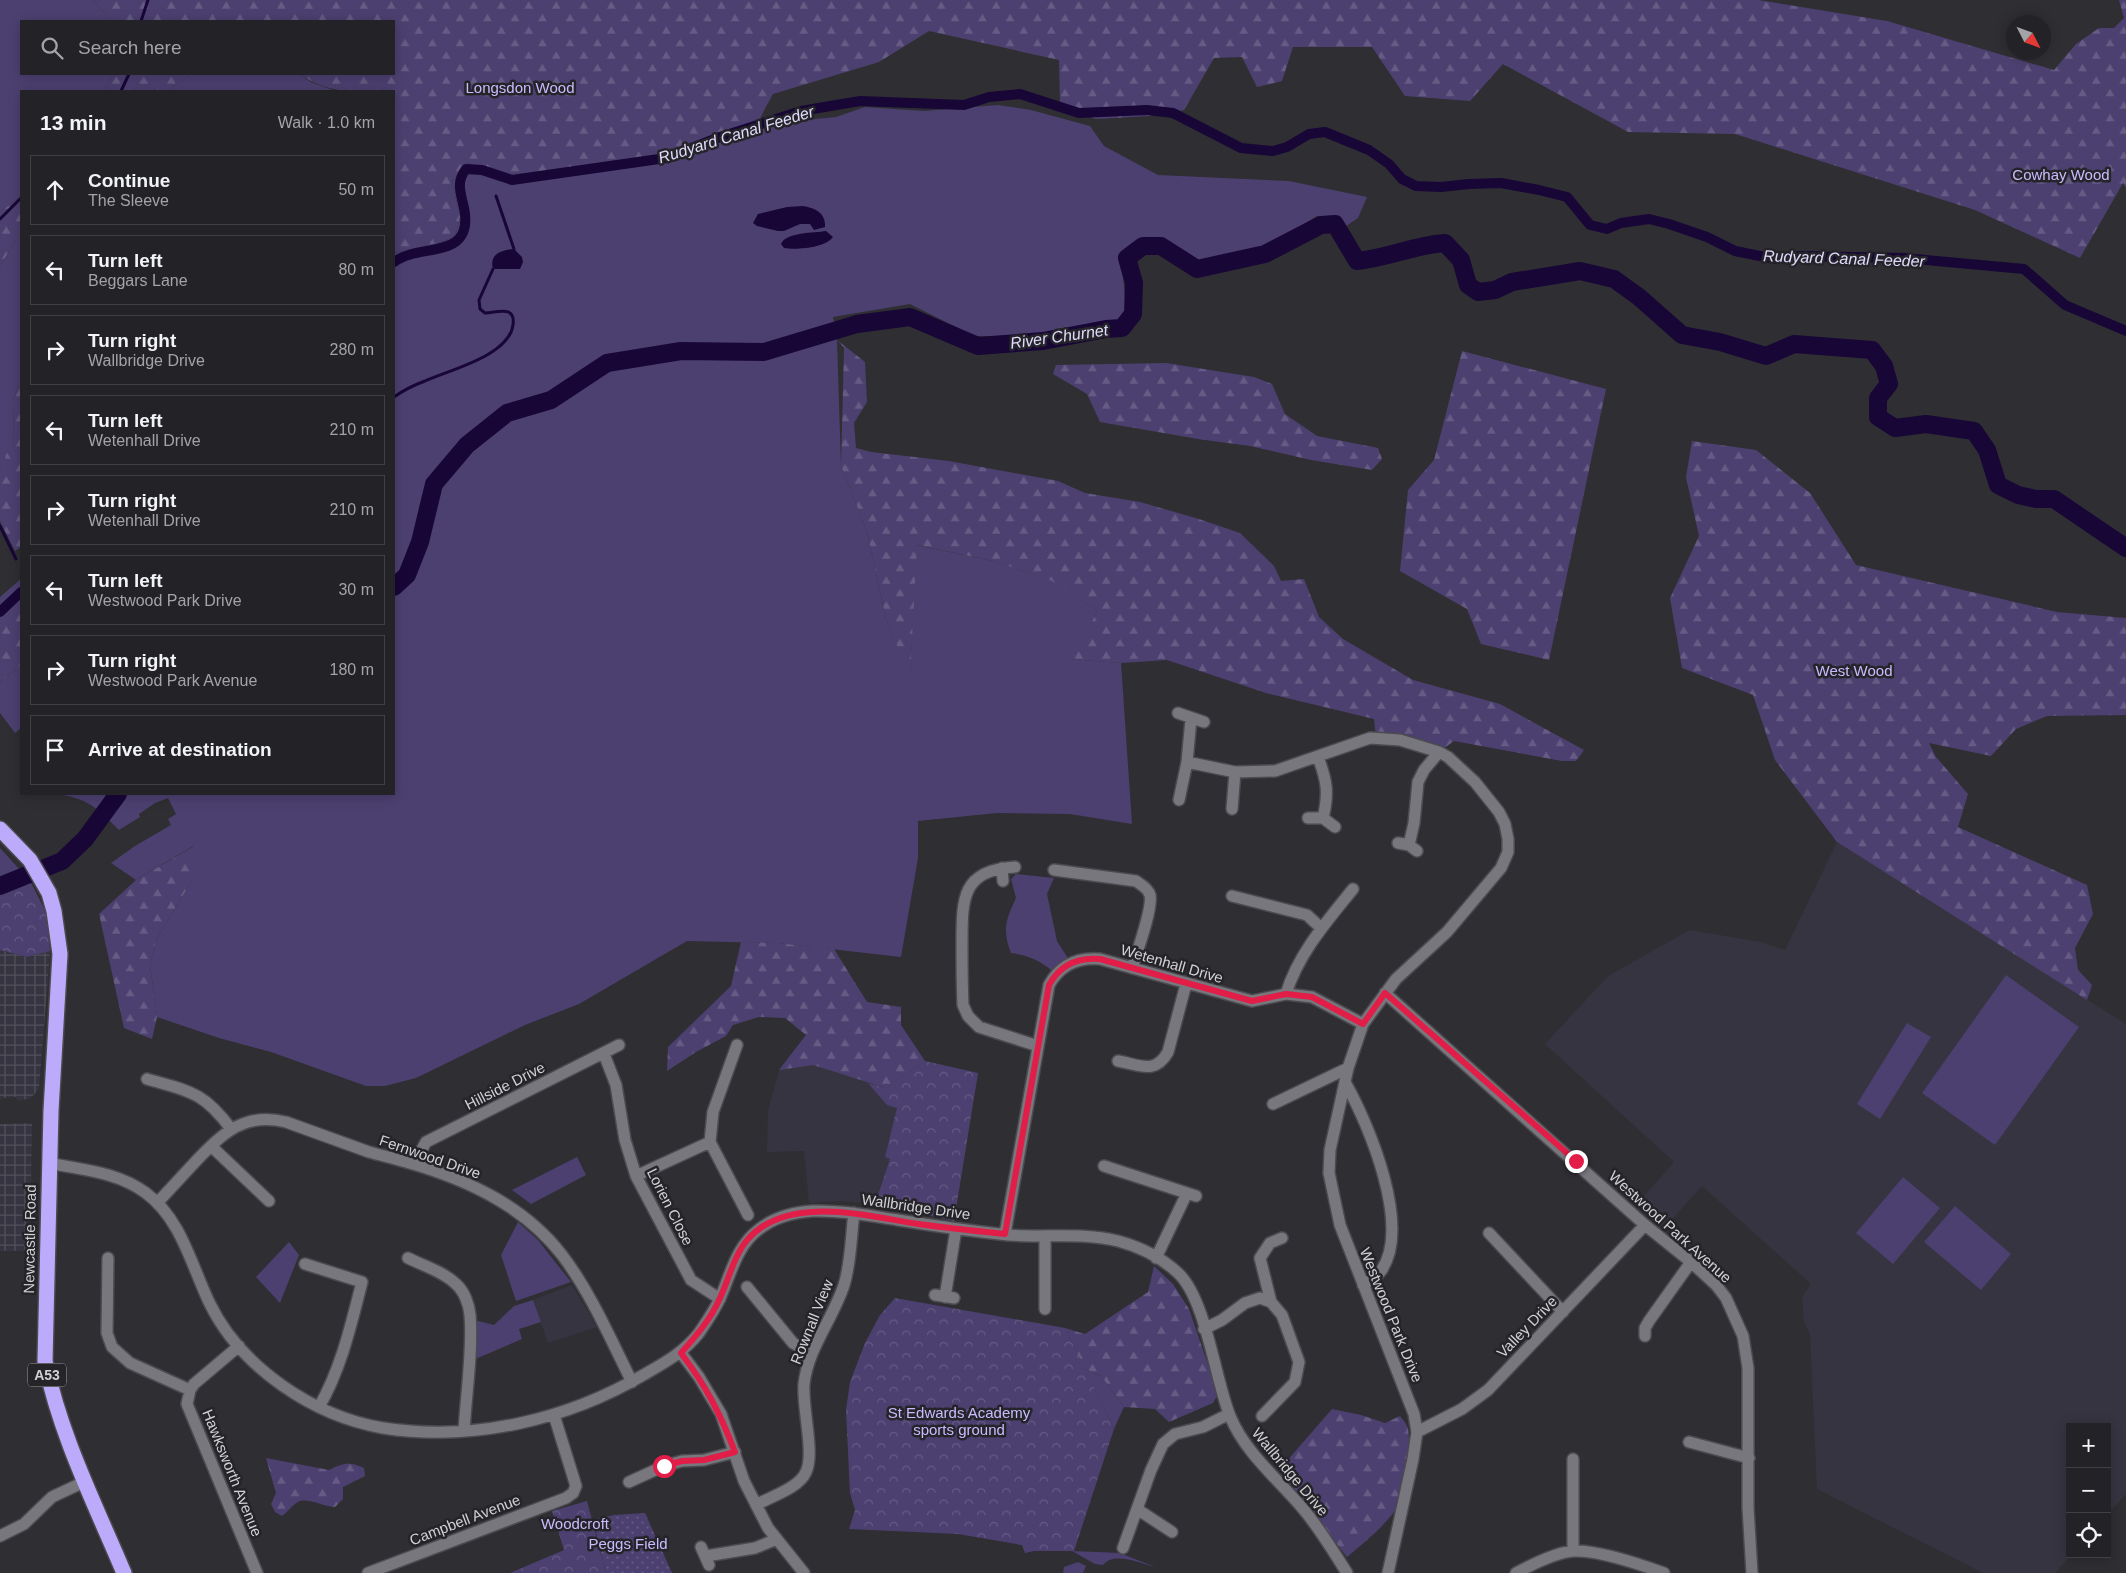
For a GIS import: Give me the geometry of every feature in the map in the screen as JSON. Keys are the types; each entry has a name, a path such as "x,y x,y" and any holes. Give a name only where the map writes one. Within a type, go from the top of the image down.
{"highway":[{"name":"Newcastle Road","path":"0,829 30,860 48,892 54,911 60,954 49,1163 45,1361 51,1391 61,1420 124,1573"}],"street":[{"path":"1178,713 1204,722"},
{"path":"1179,800 1187,762 1191,719"},
{"name":"Westwood Park Drive","path":"1187,762 1235,772 1275,771 1370,738 1400,740 1439,752 1458,765 1500,812 1506,832 1508,852 1501,868 1447,932 1396,979 1363,1024 1348,1068 1330,1150 1329,1173 1340,1225 1414,1414 1417,1432 1411,1469 1388,1573"},
{"path":"1408,846 1414,823 1418,782 1424,770 1439,752"},
{"path":"1318,757 1326,777 1328,791 1323,818"},
{"path":"1232,809 1235,772"},
{"path":"1308,818 1323,818 1335,827"},
{"path":"1015,867 1002,868 980,875 971,886 964,901 962,911 963,1005 968,1016 978,1027 1038,1046"},
{"path":"1002,868 1003,881"},
{"path":"1054,870 1136,881 1147,889 1150,896 1149,908 1132,968"},
{"path":"1286,994 1300,962 1321,928 1353,889"},
{"path":"1232,896 1307,915 1321,928"},
{"name":"Wetenhall Drive","path":"1005,1234 1049,985 1056,974 1068,964 1089,958 1100,959 1252,1001 1286,994 1312,997 1363,1024"},
{"path":"1118,1061 1149,1068 1162,1062 1168,1052 1186,984"},
{"name":"Westwood Park Avenue","path":"1385,993 1645,1224 1691,1262 1716,1285 1726,1298 1743,1336 1748,1368 1749,1547 1752,1573"},
{"name":"Hillside Drive","path":"414,1164 426,1142 619,1045"},
{"path":"737,1045 713,1112 710,1142 748,1215"},
{"name":"Lorien Close","path":"604,1054 616,1085 625,1140 636,1176 691,1280 720,1299"},
{"path":"1273,1104 1348,1068"},
{"path":"147,1079 199,1096 218,1113 231,1129"},
{"path":"1346,1084 1358,1105 1377,1152 1385,1180 1391,1217 1391,1243 1386,1260 1374,1278 1363,1285"},
{"name":"Fernwood Drive","path":"158,1202 211,1146 231,1129 257,1119 272,1118 369,1152 414,1164 497,1197 540,1230 563,1256 579,1281 632,1382"},
{"path":"636,1176 710,1142"},
{"path":"211,1146 269,1202"},
{"name":"Wallbridge Drive","path":"49,1163 116,1176 142,1190 158,1202 176,1226 211,1307 222,1326 239,1346 274,1379 319,1407 351,1420 382,1428 416,1431 464,1431 509,1425 554,1415 588,1403 632,1382 681,1353 709,1320 720,1299 736,1258 747,1240 760,1228 777,1219 803,1212 854,1213 956,1229 1045,1237 1108,1239 1142,1250 1156,1258 1176,1272 1188,1285 1204,1329 1229,1414 1238,1432 1254,1455 1308,1514 1347,1573"},
{"path":"1104,1166 1192,1194 1156,1258"},
{"name":"Rownall View","path":"756,1505 802,1479 808,1469 809,1456 804,1384 812,1354 844,1286 854,1213"},
{"name":"Valley Drive","path":"1417,1432 1462,1408 1488,1390 1645,1224"},
{"path":"945,1297 956,1229"},
{"path":"1489,1233 1563,1312"},
{"path":"1045,1237 1045,1310"},
{"path":"1262,1416 1295,1382 1298,1372 1298,1362 1292,1341 1282,1315 1272,1302 1260,1258 1270,1243 1282,1238"},
{"path":"108,1258 107,1333 112,1347 130,1363 190,1390 200,1378 239,1346"},
{"path":"408,1258 448,1277 457,1284 467,1302 470,1314 470,1338 464,1431"},
{"path":"1645,1336 1645,1328 1649,1321 1691,1262"},
{"path":"305,1264 362,1282 330,1389 319,1407"},
{"path":"747,1287 793,1343 812,1354"},
{"path":"1204,1329 1222,1320 1245,1303 1260,1298 1272,1302"},
{"path":"681,1353 699,1377 721,1414 744,1481 768,1528 804,1573"},
{"name":"Hawksworth Avenue","path":"190,1390 187,1404 192,1418 257,1573"},
{"path":"1123,1548 1154,1462 1163,1444 1169,1438 1183,1431 1203,1427 1229,1414"},
{"name":"Campbell Avenue","path":"368,1573 566,1498 573,1493 576,1486 554,1415"},
{"path":"1689,1442 1749,1458"},
{"path":"628,1482 664,1466 682,1461 704,1460 735,1452"},
{"path":"1573,1459 1573,1551"},
{"path":"0,1536 24,1524 52,1497 86,1481"},
{"path":"1137,1509 1172,1532"},
{"path":"705,1556 755,1548 777,1539"},
{"path":"1516,1573 1529,1566 1573,1551 1604,1556 1664,1573"}],"shaded area":[{"path":"803,206 819,212 824,218 825,227 814,230 810,224 800,224 784,231 778,231 757,226 753,223 758,214 787,207"},
{"path":"826,231 833,237 824,244 790,249 784,248 781,244 788,237 794,235"},
{"path":"514,249 522,257 523,262 520,269 493,269 494,256 505,250"},
{"path":"1837,842 2126,1024 2126,1494 2111,1511 2111,1423 2066,1423 2066,1558 2068,1558 2055,1573 1983,1573 1817,1489 1810,1334 1804,1322 1802,1297 1811,1284 1702,1186 1664,1228 1637,1204 1674,1162 1545,1044 1608,976 1690,930 1761,942 1785,950"},
{"path":"0,950 27,957 50,951 39,1089 31,1098 18,1101 16,1097 0,1100"},
{"path":"806,1035 978,1073 954,1221 875,1204 842,1201 809,1203 804,1151 767,1152 768,1111 779,1070"},
{"path":"32,1123 30,1251 0,1251 0,1124"},
{"path":"572,1285 597,1327 548,1343 533,1300"}],"green space":[{"path":"0,0 93,0 111,20 20,20 20,75 113,75 104,90 20,90 20,197 0,212"},
{"name":"Longsdon Wood","path":"93,0 1758,0 1887,21 2006,56 2006,60 2020,60 2054,70 2076,44 2099,28 2114,28 2124,18 2119,0 2126,0 2126,188 2123,183 2080,258 1975,210 1735,134 1628,132 1503,64 1470,101 1405,96 1372,47 1293,47 1282,81 1257,87 1242,57 1214,58 1184,110 1149,116 1096,119 1060,103 1059,60 929,31 879,62 773,94 753,131 700,148 511,178 468,163 452,181 460,217 455,236 441,242 395,253 395,90 340,90 323,86 301,75 395,75 395,20 111,20"},
{"path":"113,75 190,75 168,90 104,90"},
{"path":"190,75 300,75 311,82 332,90 168,90"},
{"path":"998,105 1031,110 1090,126 1104,146 1158,175 1289,181 1367,197 1358,218 1342,229 1329,216 1317,216 1268,246 1200,264 1161,240 1140,240 1125,252 1122,266 1126,310 1117,321 1064,331 1003,336 974,336 910,304 833,317 837,340 841,466 867,532 886,619 910,676 916,545 993,561 1053,581 1098,611 1070,659 1121,663 1132,824 1070,814 997,813 918,821 918,858 901,957 778,943 687,941 579,1004 525,1025 416,1078 385,1086 366,1086 271,1052 219,1038 157,1017 150,964 156,940 193,879 193,846 136,880 111,863 135,846 171,825 168,819 176,814 168,798 155,803 139,814 140,817 119,830 105,816 86,802 64,795 395,795 395,253 441,242 455,236 460,217 452,181 468,163 511,178 700,148 753,131 804,120 836,117 865,107 924,111"},
{"path":"20,197 20,234 0,266 0,212"},
{"path":"20,234 20,382 13,400 14,449 3,472 0,466 0,266"},
{"path":"837,340 865,362 867,402 854,423 856,448 871,452 949,461 1058,481 1085,493 1140,502 1240,533 1274,566 1281,581 1304,579 1319,617 1343,639 1413,680 1500,704 1584,750 1576,761 1562,761 1454,741 1439,752 1376,738 1374,719 1266,693 1167,660 1121,663 1069,659 1098,611 1052,581 993,561 917,545 910,678 886,619 867,532 841,466 844,348"},
{"path":"1462,351 1606,389 1549,660 1481,644 1467,609 1400,571 1408,490 1434,460"},
{"path":"1166,363 1254,377 1272,384 1285,414 1317,436 1378,448 1382,459 1372,470 1311,460 1250,446 1100,422 1087,394 1053,374 1056,365"},
{"path":"20,382 20,548 15,551 0,521 0,466 3,471 6,454 14,449 13,400"},
{"name":"West Wood","path":"1692,441 1756,450 1810,493 1856,565 2057,612 2126,618 2126,715 2047,716 2016,729 1991,756 1929,743 1936,757 1968,794 1958,827 2087,885 2093,914 2075,948 2078,970 2092,985 2087,1000 1837,842 1775,760 1753,695 1682,668 1670,598 1699,536 1686,477"},
{"path":"20,580 20,666 0,683 0,597"},
{"path":"20,666 20,729 15,733 0,713 0,683"},
{"path":"194,846 193,879 156,940 150,964 157,1017 152,1039 124,1028 99,914 136,880"},
{"path":"0,848 30,881 0,893"},
{"path":"1016,874 1054,878 1047,894 1057,941 1071,963 1056,974 1035,960 1011,953 1008,945 1006,925 1016,898 1011,879"},
{"path":"30,881 47,914 50,951 27,957 0,950 0,893"},
{"path":"741,942 778,943 834,949 867,1002 901,1007 901,1025 925,1061 886,1088 813,1065 779,1070 806,1035 785,1018 759,1017 733,1025 726,1036 696,1052 667,1071 668,1047 731,986"},
{"path":"2006,975 2079,1027 1995,1145 1922,1093"},
{"path":"1907,1023 1931,1037 1880,1119 1857,1104"},
{"path":"925,1061 978,1073 954,1221 875,1204 890,1159 885,1157 897,1108 887,1105 868,1083 886,1088"},
{"path":"577,1157 586,1175 531,1204 512,1190"},
{"path":"1903,1177 1940,1208 1893,1264 1856,1233"},
{"path":"1955,1206 2011,1254 1981,1290 1924,1242"},
{"path":"518,1222 538,1240 571,1282 516,1301 501,1255"},
{"path":"289,1242 299,1255 280,1303 256,1277"},
{"path":"1154,1266 1173,1284 1189,1309 1218,1394 1213,1403 1169,1422 1155,1409 1124,1407 1101,1376 1084,1368 1065,1328 1085,1334 1148,1292"},
{"name":"St Edwards Academy sports ground","path":"895,1298 1065,1328 1114,1429 1074,1551 1034,1551 1025,1553 1022,1545 958,1534 849,1529 855,1510 850,1493 846,1410 850,1382 865,1343 880,1315"},
{"path":"533,1300 541,1322 519,1329 522,1339 473,1360 474,1320 494,1325 514,1306"},
{"path":"1084,1368 1101,1376 1124,1407 1114,1429"},
{"path":"1332,1409 1361,1415 1385,1423 1400,1416 1407,1425 1409,1436 1406,1480 1399,1505 1394,1513 1368,1539 1347,1557 1279,1470"},
{"path":"266,1458 329,1470 342,1464 354,1464 364,1468 365,1476 343,1487 343,1499 335,1507 311,1501 301,1501 296,1503 282,1516 275,1512 271,1504 276,1493"},
{"name":"Woodcroft","path":"587,1501 606,1573 510,1573 564,1550 552,1511"},
{"name":"Peggs Field","path":"645,1513 672,1573 606,1573 593,1520 614,1515"},
{"path":"1072,1551 1120,1553 1155,1567 1120,1558 1108,1561 1103,1565 1095,1564"},
{"path":"1078,1562 1086,1566 1083,1573 1063,1573 1064,1567"}],"waterway":[{"path":"141,20 148,0"},
{"path":"121,90 129,75"},
{"name":"Rudyard Canal Feeder","path":"395,261 404,256 441,248 460,238 464,228 465,214 460,191 460,180 466,169 482,170 512,180 666,158 720,137 801,111 860,101 964,105 989,97 1020,94 1079,113 1147,110 1173,113 1241,148 1273,151 1287,147 1309,134 1325,132 1369,150 1389,164 1402,179 1416,186 1441,187 1501,183 1539,190 1567,197 1590,225 1607,229 1621,223 1649,219 1707,237 1735,251 1775,259 1801,256 1904,258 2024,269 2065,305 2126,331"},
{"path":"496,196 514,249"},
{"path":"0,219 20,199"},
{"name":"River Churnet","path":"395,586 407,575 420,542 434,484 467,445 507,413 551,400 607,363 681,351 764,352 857,324 910,317 978,346 1043,341 1106,329 1122,328 1133,314 1134,283 1127,258 1143,246 1161,246 1197,269 1265,254 1321,225 1335,224 1357,261 1445,243 1461,260 1468,285 1478,292 1495,290 1512,282 1580,271 1614,279 1639,297 1682,335 1720,342 1766,356 1794,344 1872,350 1884,366 1889,384 1878,398 1878,417 1895,428 1926,424 1974,431 1987,450 1998,485 2018,495 2036,499 2054,499 2126,548"},
{"path":"395,396 417,384 462,367 490,353 509,336 513,325 511,314 504,311 485,313 480,309 479,300 493,269"},
{"path":"0,526 16,559"},
{"name":"Rudyard Canal Feeder","path":"0,612 20,593"},
{"name":"River Churnet","path":"0,886 62,861 85,839 117,795"}],"route":[{"path":"664,1466 682,1461 704,1460 735,1452 721,1414 699,1377 681,1353 709,1320 720,1299 736,1258 747,1240 760,1228 777,1219 796,1214 830,1212 854,1213 956,1229 1005,1234 1049,985 1060,970 1068,964 1079,960 1089,958 1100,959 1252,1001 1286,994 1312,997 1363,1024 1385,993 1576,1161"}],"park label":[{"name":"Cowhay Wood","path":"2061,175"}]}
